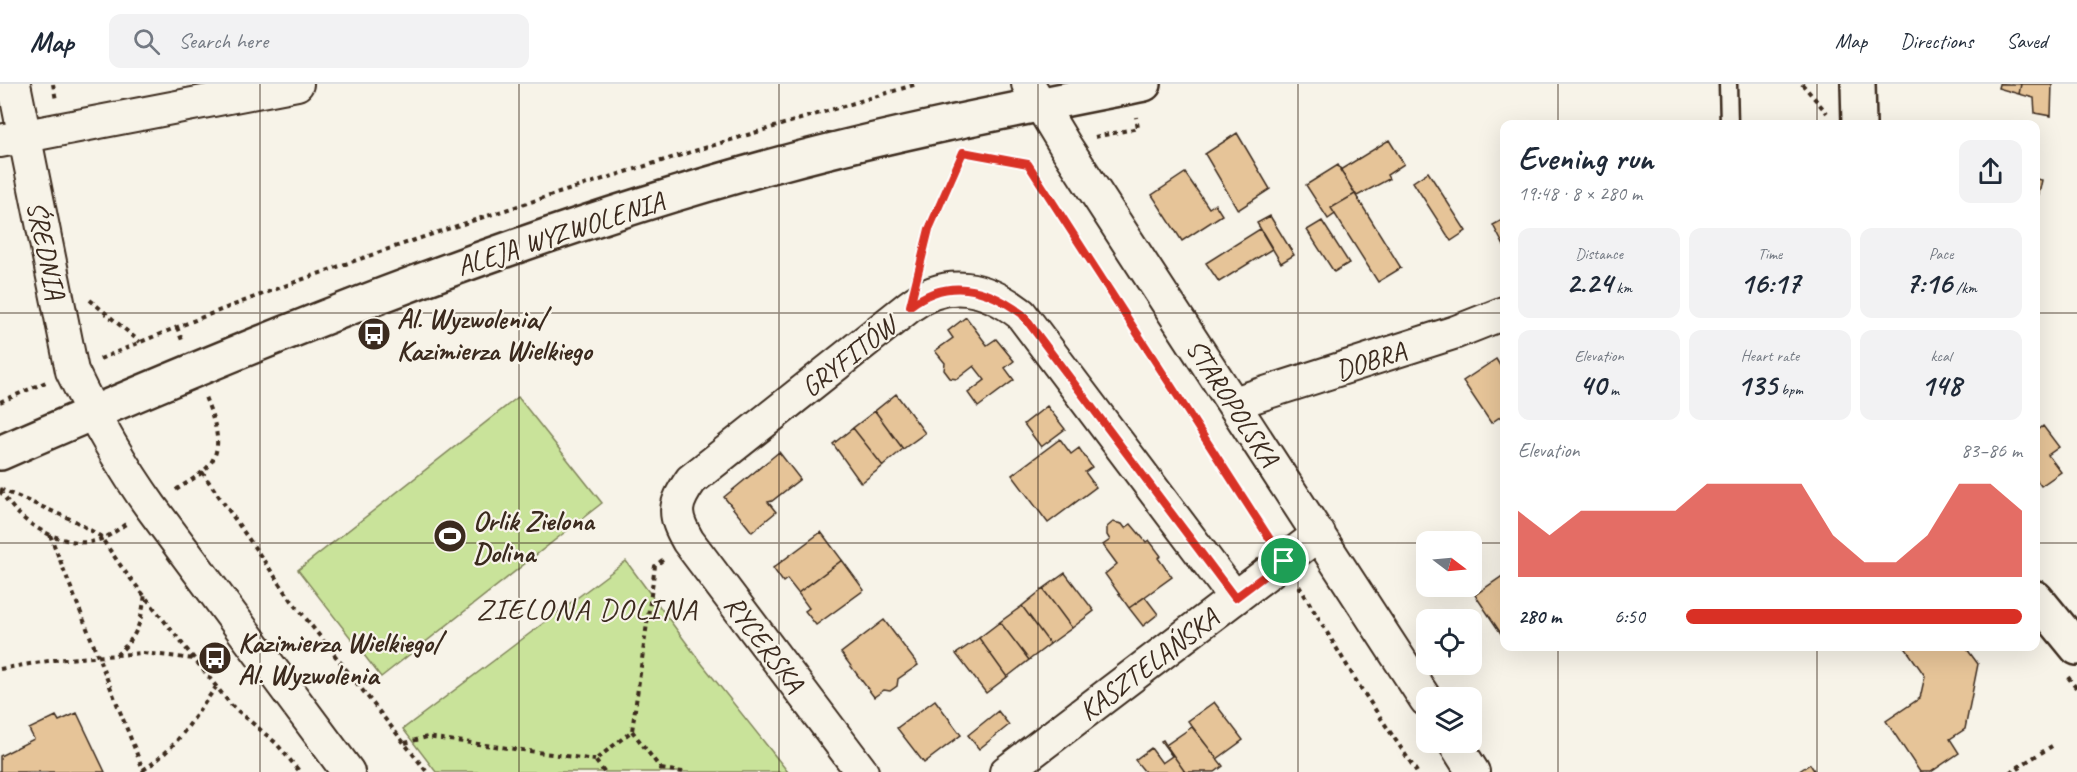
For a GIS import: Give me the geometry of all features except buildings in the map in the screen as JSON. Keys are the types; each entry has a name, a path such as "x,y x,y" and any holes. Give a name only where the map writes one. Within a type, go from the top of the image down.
{"street":[{"name":"ŚREDNIA","path":"14,84 12,138 72,371 92,413 125,470 151,507 348,772"},
{"path":"12,138 297,84"},
{"name":"ALEJA WYZWOLENIA","path":"0,453 336,312 528,241 784,163 959,137 1034,94 1144,84"},
{"path":"1844,120 1858,84"},
{"name":"STAROPOLSKA","path":"1034,94 1066,147 1418,687"},
{"name":"GRYFITÓW","path":"676,510 679,500 692,480 910,306 932,293 947,288 970,288 998,298 1022,314 1235,598"},
{"name":"DOBRA","path":"1234,404 1456,332 1500,315"},
{"name":"RYCERSKA","path":"676,510 678,524 688,542 862,772"},
{"name":"KASZTELAŃSKA","path":"1006,772 1319,534"},
{"path":"2040,603 2077,648"},
{"path":"1461,753 1473,772"}],"lane":[{"path":"1728,84 1729,120"}],"path":[{"path":"1802,84 1844,120"},
{"path":"910,306 929,229 959,137 1028,164 1284,561 1360,687 1417,772"},
{"path":"202,472 292,602 427,772"},
{"path":"0,490 13,509 28,522 50,535 75,542 102,539"},
{"path":"0,490 75,520 102,539 123,569 231,705 276,743 300,772"},
{"path":"50,535 144,771 175,745 216,687"},
{"path":"683,772 659,770 632,731 655,566 688,542"},
{"path":"115,655 130,644 138,628 144,594"},
{"path":"0,669 54,660 143,653 195,659"},
{"path":"595,760 632,731"},
{"path":"405,743 427,737 595,760 604,772"},
{"path":"2010,772 2052,746"},
{"path":"2018,766 2022,772"}],"green space":[{"name":"Orlik Zielona Dolina","path":"518,397 602,503 381,677 298,570"},
{"path":"626,561 699,660 788,772 436,772 403,729"}],"place":[{"name":"Al. Wyzwolenia/ Kazimierza Wielkiego","path":"374,334"},
{"name":"Orlik Zielona Dolina","path":"450,536"},
{"name":"Kazimierza Wielkiego/ Al. Wyzwolenia","path":"215,658"}],"district":[{"name":"ZIELONA DOLINA","path":"587,609"}],"route":[{"path":"963,152 1028,164 1284,561 1235,598 1022,314 990,294 970,288 947,288 932,293 910,306 929,229 963,152"}]}
